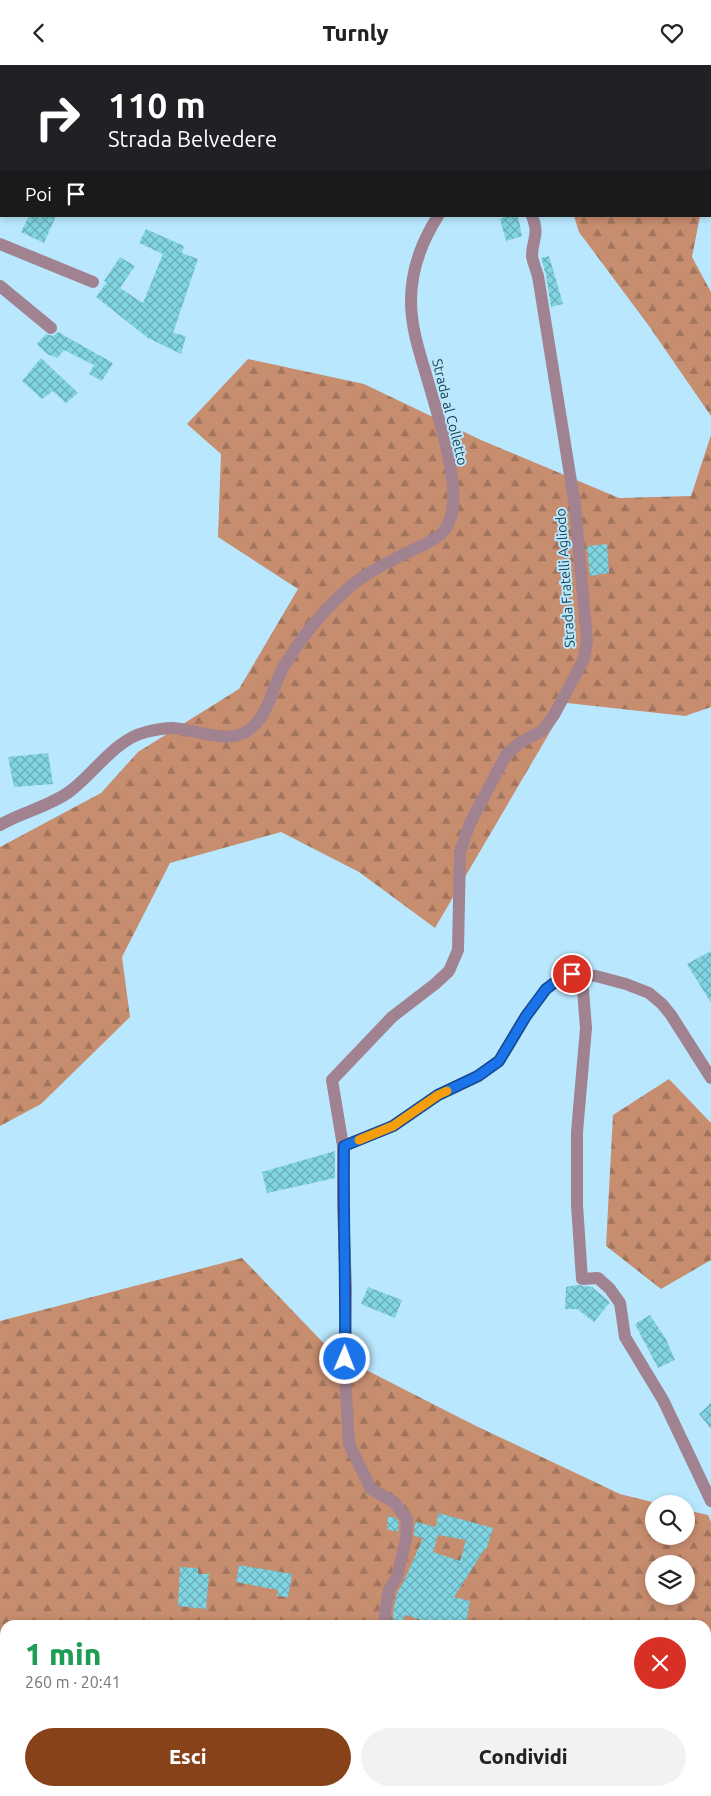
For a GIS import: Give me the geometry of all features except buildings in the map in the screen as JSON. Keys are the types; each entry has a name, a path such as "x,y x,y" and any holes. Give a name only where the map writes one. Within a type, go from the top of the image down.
{"street":[{"name":"Strada al Colletto","path":"0,825 58,799 71,791 126,740 146,732 173,728 215,735 238,736 246,732 259,722 284,665 327,608 354,583 370,572 429,542 443,532 451,516 453,485 444,437 415,336 411,299 413,279 423,244 437,217"},
{"name":"Strada Fratelli Agliodo","path":"344,1146 332,1080 392,1017 449,971 458,950 460,852 470,823 506,755 519,743 542,731 554,715 584,659 587,641 575,506 538,276 532,256 536,237 536,225 532,217"},
{"path":"0,245 93,282"},
{"path":"0,286 51,328"},
{"path":"572,974 579,981 583,990 586,1028 577,1132 577,1205 582,1279 598,1278 610,1289 620,1303 625,1337 663,1400 711,1501"},
{"path":"385,1620 384,1611 396,1577 406,1539 407,1519 394,1502 371,1489 349,1444 345,1376 344,1146 393,1126 438,1095 478,1076 499,1061 526,1016 546,989 562,977 572,974 596,975 649,993 672,1015 711,1078"}],"green space":[{"path":"574,217 700,217 692,257 711,292 711,416 649,326 579,232"},
{"path":"248,359 364,384 481,440 619,498 691,496 711,435 711,707 685,716 567,703 435,928 359,872 281,832 170,863 122,957 130,1017 41,1104 0,1126 0,847 101,793 138,752 239,689 298,589 218,537 221,454 187,424"},
{"path":"669,1079 711,1123 711,1260 661,1289 606,1246 613,1115"},
{"path":"242,1258 333,1353 472,1424 620,1494 645,1500 645,1545 695,1545 695,1512 708,1515 711,1522 711,1620 0,1620 0,1321"}],"slow traffic":[{"path":"359,1140 393,1126 438,1095 447,1091"}],"route":[{"path":"345,1359 344,1146 393,1126 438,1095 478,1076 499,1061 526,1016 546,989 553,982 572,974"}]}
